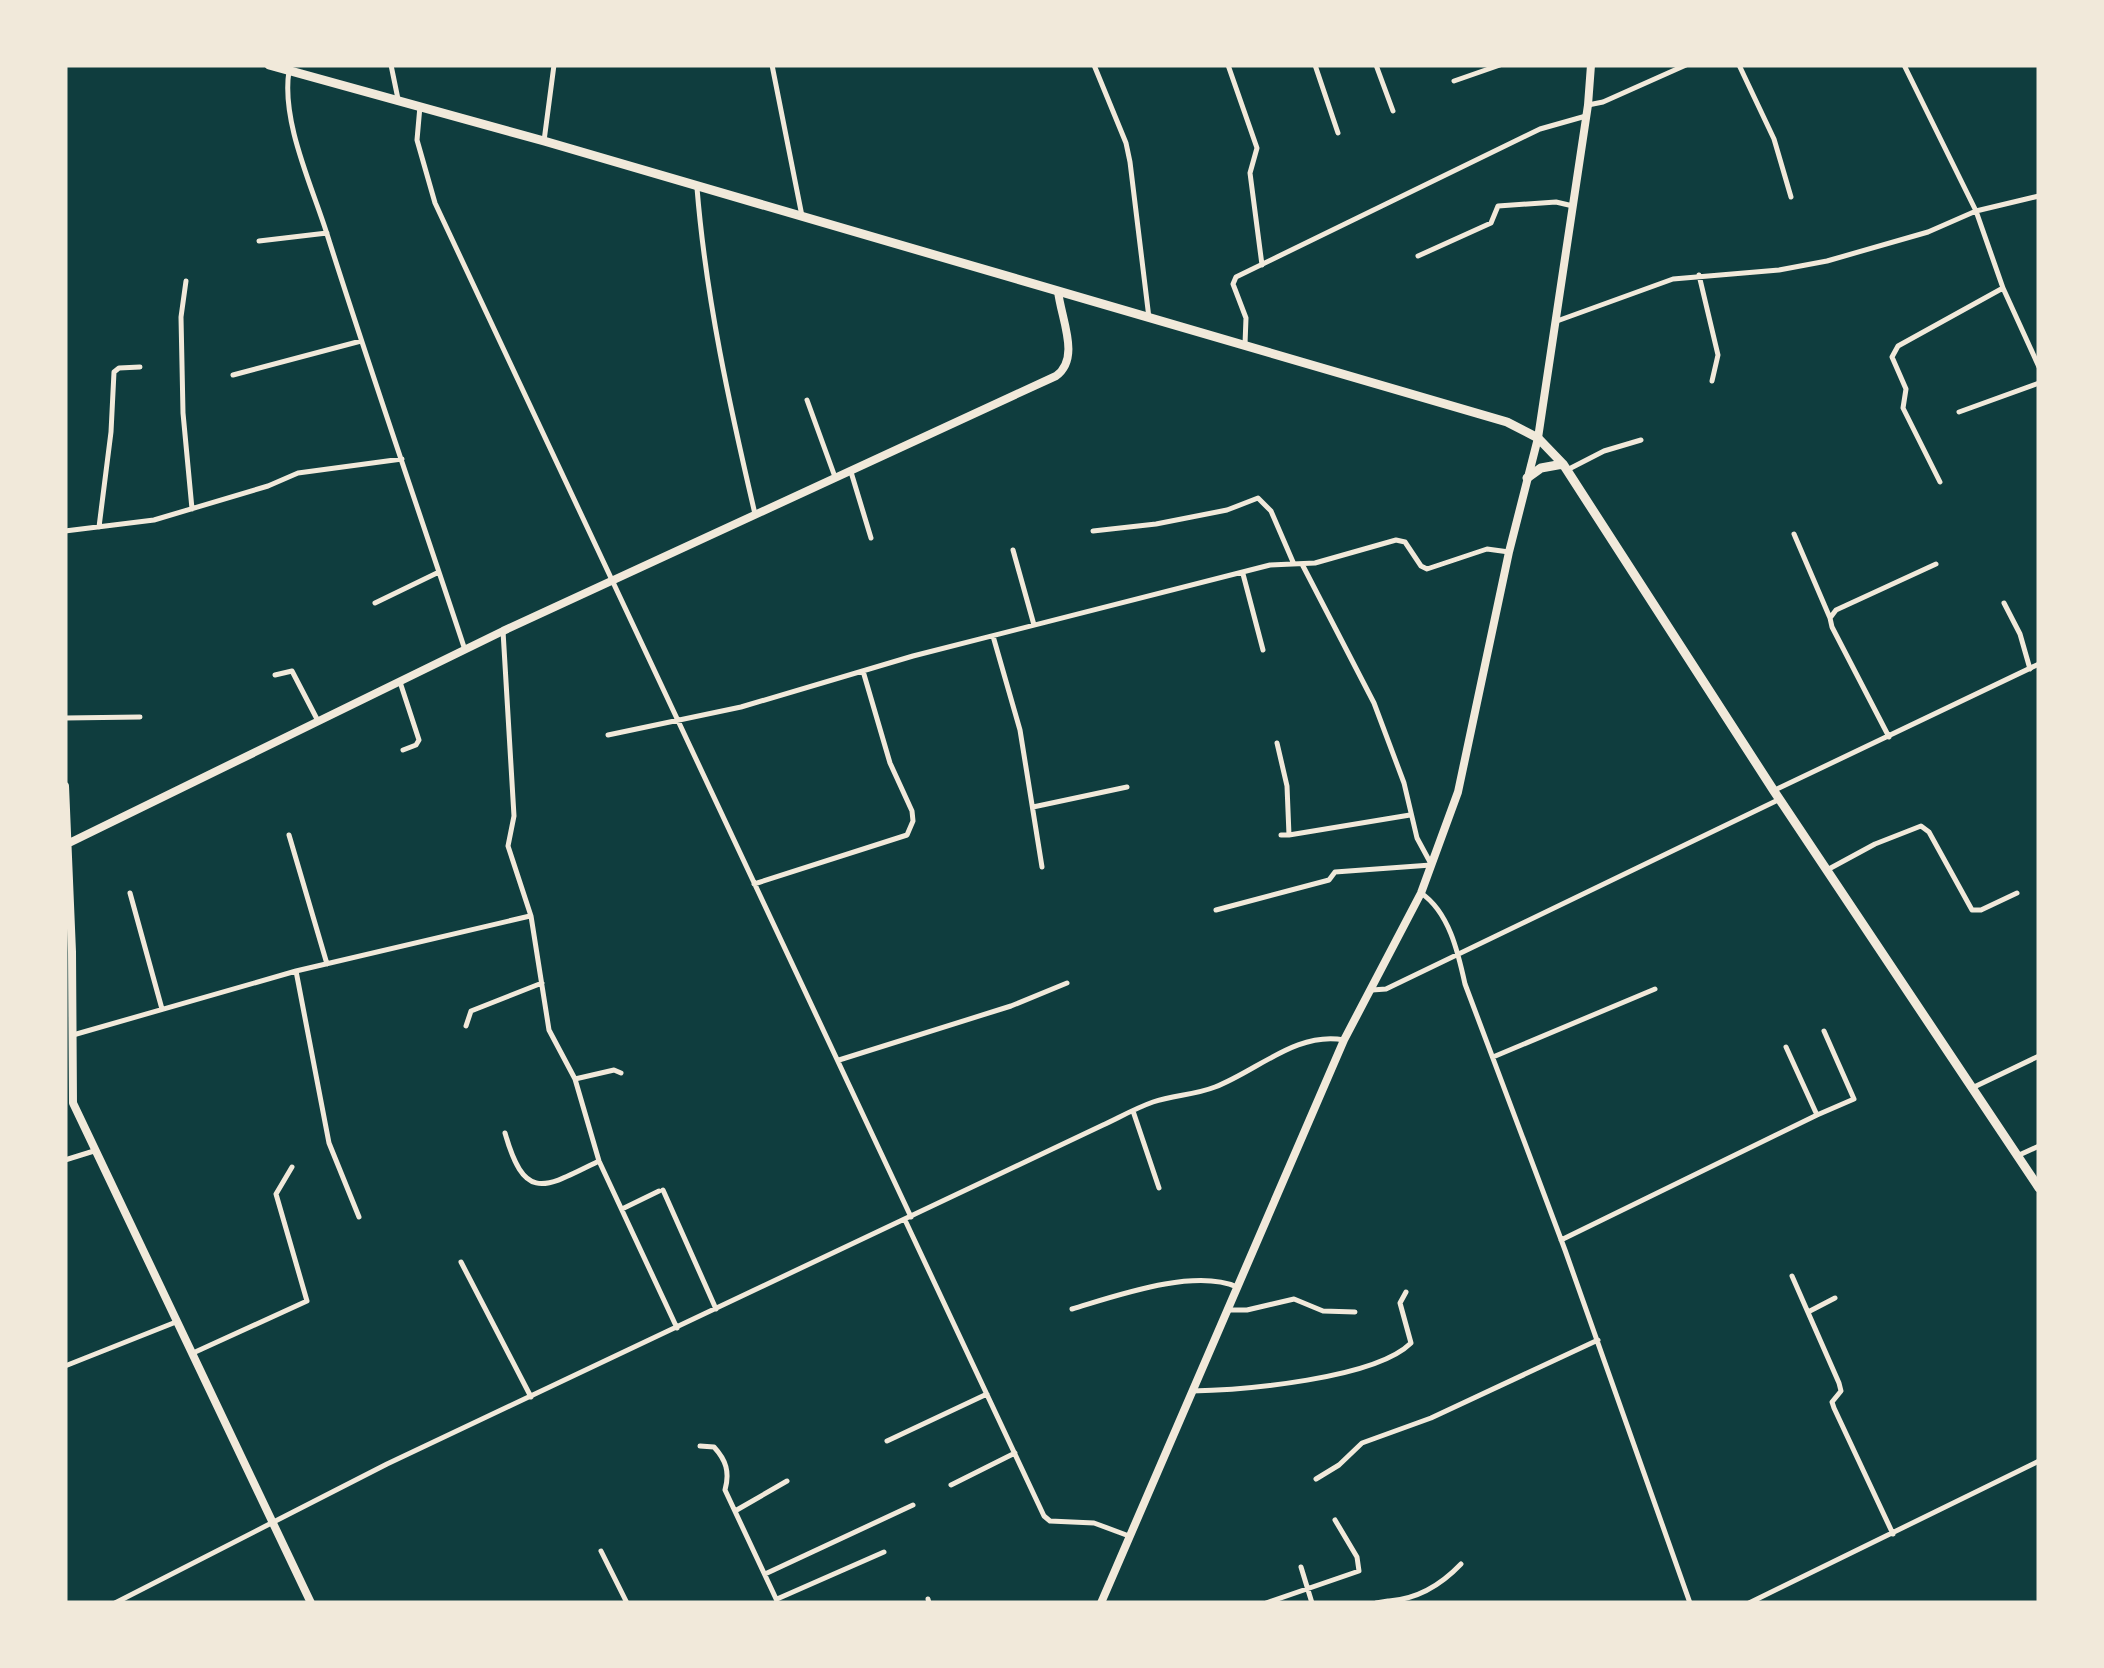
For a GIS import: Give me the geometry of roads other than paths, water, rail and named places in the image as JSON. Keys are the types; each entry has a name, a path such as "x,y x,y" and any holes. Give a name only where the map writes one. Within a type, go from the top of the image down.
{"highway":[{"path":"269,65 1507,422 1538,438 1565,467 1777,795 2039,1188"},
{"path":"1526,478 1541,468 1565,467"}],"street":[{"path":"391,65 398,100"},
{"path":"544,142 554,65"},
{"path":"772,65 802,216"},
{"path":"1094,65 1126,143 1148,318"},
{"path":"1228,65 1257,148 1250,173 1262,265"},
{"path":"1315,65 1338,132"},
{"path":"1376,65 1393,111"},
{"path":"1454,81 1500,65"},
{"path":"1101,1603 1341,1040 1421,893 1458,792 1508,552 1538,438 1591,65"},
{"path":"1588,105 1686,65"},
{"path":"1738,65 1777,147 1792,197"},
{"path":"1904,65 1976,210 2003,288 2039,367"},
{"path":"289,70 286,100 326,233 465,650"},
{"path":"420,106 417,140 435,203 839,1060 1014,1453 1048,1520 1105,1525 1129,1536"},
{"path":"1245,345 1246,318 1233,279 1540,128 1586,116"},
{"path":"697,187 728,404 755,514"},
{"path":"1557,321 1667,280 1699,274 1779,270 1828,260 1928,232 1976,210 2039,196"},
{"path":"1418,256 1491,223 1498,206 1556,202 1573,206"},
{"path":"259,242 326,233"},
{"path":"1699,274 1718,356 1712,381"},
{"path":"186,281 181,316 183,414 192,509"},
{"path":"1940,482 1904,408 1906,389 1893,353 1898,346 2003,288"},
{"path":"67,844 502,632 1056,376 1066,368 1070,354 1058,291"},
{"path":"232,375 361,341"},
{"path":"99,527 114,372 120,368 140,368"},
{"path":"1959,412 2039,383"},
{"path":"807,400 834,477"},
{"path":"1565,467 1641,440"},
{"path":"65,531 154,520 268,486 298,473 402,459"},
{"path":"850,470 870,538"},
{"path":"1094,531 1219,512 1258,498 1271,511 1293,562"},
{"path":"1794,534 1832,628 1889,736"},
{"path":"608,735 678,722 1270,564 1302,564 1396,540 1405,542 1427,569 1488,549 1508,552"},
{"path":"1013,550 1034,626"},
{"path":"1302,564 1374,703 1404,783 1416,838 1431,865"},
{"path":"1830,618 1836,610 1936,564"},
{"path":"375,603 439,572"},
{"path":"1243,574 1263,650"},
{"path":"2004,602 2020,634 2030,668"},
{"path":"502,632 514,816 508,846 531,916 549,1030 575,1080 600,1161 677,1328"},
{"path":"993,636 1020,730 1042,867"},
{"path":"1369,990 1386,989 1459,954 2039,664"},
{"path":"275,675 292,670 318,722"},
{"path":"754,884 907,835 912,811 890,763 863,670"},
{"path":"400,682 419,740 403,750"},
{"path":"65,718 140,717"},
{"path":"1278,743 1288,786 1285,835 1410,816"},
{"path":"65,786 74,1103 311,1603"},
{"path":"1032,806 1126,788"},
{"path":"1827,870 1875,844 1921,826 1929,832 1972,910 1981,910 2016,893"},
{"path":"289,836 327,964"},
{"path":"1216,910 1329,880 1335,872 1431,865"},
{"path":"130,893 162,1010"},
{"path":"1421,893 1437,904 1459,954 1465,984 1598,1340 1690,1603"},
{"path":"73,1035 296,972 531,916"},
{"path":"296,972 330,1143 359,1216"},
{"path":"466,1026 471,1011 542,983"},
{"path":"839,1060 1011,1006 1067,983"},
{"path":"1492,1057 1655,989"},
{"path":"1561,1240 1854,1099 1824,1031"},
{"path":"115,1603 531,1396 1133,1111 1217,1086 1275,1055 1326,1037 1341,1040"},
{"path":"1786,1047 1817,1115"},
{"path":"1972,1088 2039,1056"},
{"path":"575,1080 614,1070 621,1073"},
{"path":"1133,1111 1159,1188"},
{"path":"505,1133 514,1164 522,1176 542,1184 600,1161"},
{"path":"2018,1156 2039,1146"},
{"path":"65,1160 97,1150"},
{"path":"193,1352 307,1301 276,1194 292,1167"},
{"path":"622,1208 662,1191 716,1309"},
{"path":"461,1262 531,1396"},
{"path":"1792,1276 1839,1382 1840,1391 1832,1402 1834,1408 1893,1534"},
{"path":"1072,1309 1145,1289 1189,1282 1216,1280 1237,1287"},
{"path":"1192,1391 1290,1384 1394,1354 1411,1343 1400,1303 1406,1292"},
{"path":"1808,1312 1835,1298"},
{"path":"1226,1310 1248,1310 1294,1299 1323,1311 1356,1312"},
{"path":"65,1366 179,1321"},
{"path":"1316,1479 1340,1465 1362,1444 1431,1418 1598,1340"},
{"path":"888,1441 987,1394"},
{"path":"700,1446 714,1447 722,1457 728,1474 725,1490 778,1601 884,1552"},
{"path":"952,1485 1014,1453"},
{"path":"1749,1603 2039,1461"},
{"path":"735,1510 787,1480"},
{"path":"765,1574 912,1505"},
{"path":"1266,1603 1353,1574 1360,1568 1336,1520"},
{"path":"601,1551 627,1603"},
{"path":"1376,1603 1410,1598 1437,1586 1461,1564"},
{"path":"1300,1567 1312,1603"}]}
